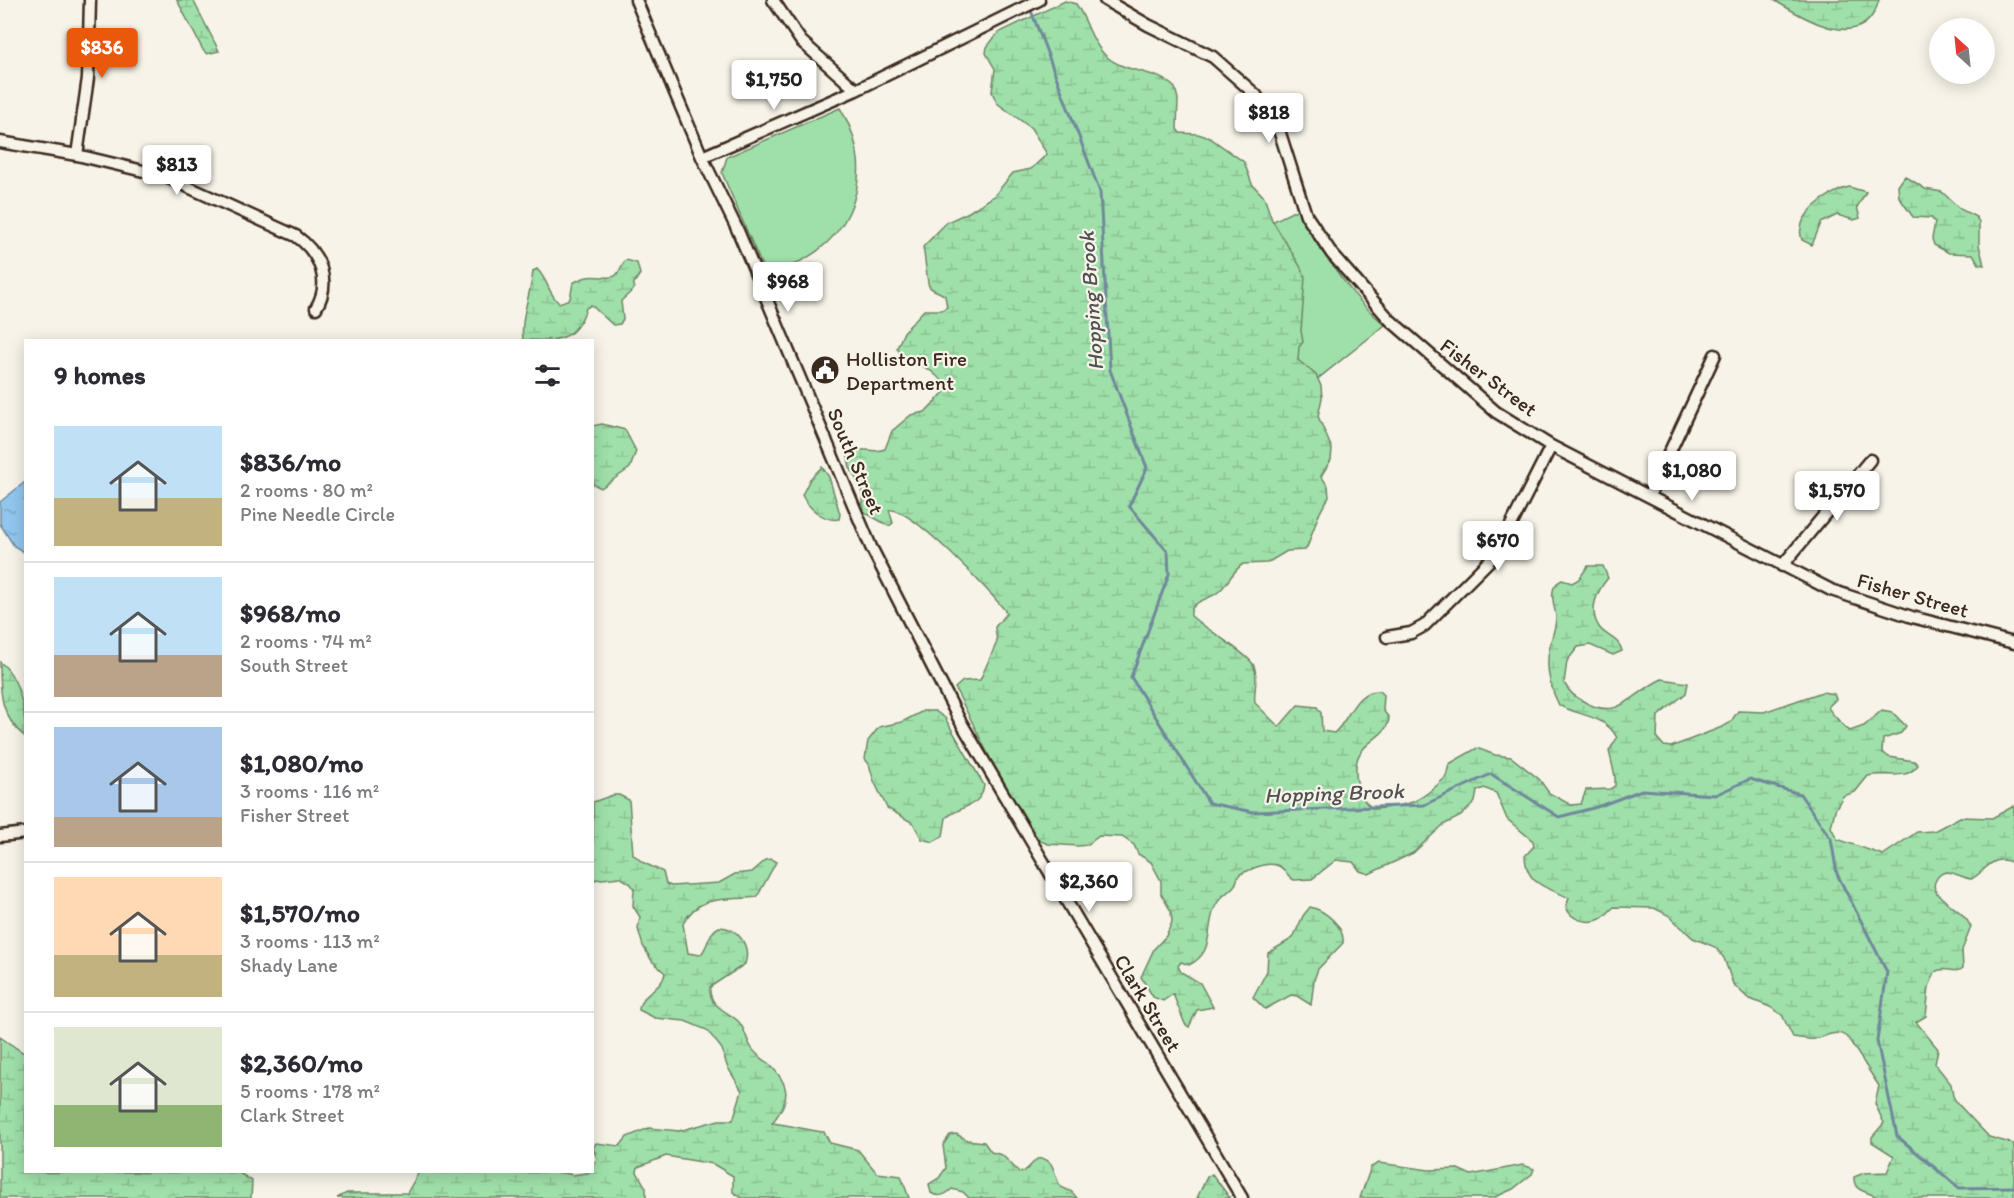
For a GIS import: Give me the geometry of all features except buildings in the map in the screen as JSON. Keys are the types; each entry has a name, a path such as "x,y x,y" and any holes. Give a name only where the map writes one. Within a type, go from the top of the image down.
{"street":[{"path":"77,155 88,78 90,0"},
{"name":"South Street","path":"636,0 702,157 738,231 871,547 915,638"},
{"path":"773,0 801,41 856,90"},
{"name":"Fisher Street","path":"1105,0 1148,26 1203,51 1249,88 1269,111 1279,130 1302,205 1312,225 1362,290 1410,339 1496,412 1551,446 1650,494 1782,566 1862,602 2014,643"},
{"path":"702,157 856,90 1032,3"},
{"path":"0,142 77,155 176,180 296,236 312,249 321,269 324,288 316,308"},
{"path":"1650,494 1715,355"},
{"path":"1388,637 1412,633 1424,626 1489,561 1506,535 1551,446"},
{"path":"1782,566 1870,460"},
{"name":"Clark Street","path":"915,638 959,719 1242,1198"},
{"path":"0,836 24,833"}],"green space":[{"path":"177,0 193,0 219,51 207,54 203,50"},
{"path":"1774,0 1879,0 1871,17 1861,26 1848,29 1833,28 1817,23"},
{"path":"1065,1 1076,4 1093,39 1107,57 1124,66 1160,78 1175,88 1178,99 1177,129 1180,133 1198,134 1210,138 1244,162 1252,184 1264,197 1272,220 1305,277 1301,331 1303,342 1299,347 1298,360 1316,375 1321,386 1322,398 1318,416 1332,449 1331,460 1321,476 1328,486 1329,497 1318,516 1305,550 1287,551 1267,563 1243,564 1221,590 1200,601 1191,611 1191,616 1251,661 1256,676 1255,703 1279,727 1298,705 1317,707 1321,713 1322,731 1334,733 1358,700 1371,692 1380,691 1384,695 1383,710 1389,718 1387,726 1362,750 1356,770 1362,796 1374,809 1406,804 1421,797 1446,777 1449,764 1477,748 1495,755 1511,757 1539,779 1549,793 1571,805 1581,804 1586,790 1610,789 1615,786 1609,751 1617,738 1612,730 1599,720 1559,705 1550,683 1548,668 1556,621 1553,592 1557,583 1562,580 1572,583 1579,579 1588,566 1603,566 1608,578 1597,595 1594,614 1599,627 1618,643 1622,651 1613,655 1590,645 1578,647 1567,661 1564,683 1575,696 1596,707 1606,709 1625,703 1662,679 1688,683 1686,693 1658,716 1657,738 1664,746 1671,747 1722,727 1730,723 1738,711 1764,712 1822,692 1834,694 1836,699 1828,707 1850,731 1864,726 1882,710 1892,712 1906,726 1901,733 1883,739 1882,752 1889,757 1914,761 1918,765 1908,773 1901,775 1868,776 1855,792 1843,796 1835,810 1831,827 1837,839 1883,855 1917,832 1934,831 1960,817 1992,818 2014,806 2014,867 2011,862 1998,860 1971,879 1948,872 1941,874 1936,880 1934,886 1937,893 1964,916 1971,927 1962,950 1963,968 1957,971 1942,969 1935,972 1929,987 1926,1016 1916,1022 1938,1049 1935,1064 1951,1084 1957,1103 1989,1137 2014,1144 2014,1198 1879,1198 1859,1189 1854,1182 1854,1177 1864,1173 1887,1172 1894,1156 1872,1142 1872,1137 1884,1123 1875,1104 1879,1086 1848,1038 1835,1033 1812,1039 1793,1037 1782,1015 1748,998 1733,984 1724,958 1715,947 1693,938 1668,915 1654,908 1614,907 1602,918 1592,921 1572,916 1566,907 1569,898 1546,888 1529,874 1525,856 1534,846 1533,841 1507,819 1496,793 1484,788 1477,791 1475,802 1461,816 1443,825 1413,853 1369,874 1360,871 1353,862 1336,860 1312,879 1294,880 1275,864 1259,866 1240,874 1235,884 1215,907 1203,954 1189,965 1181,962 1178,966 1181,972 1200,983 1213,1007 1197,1010 1189,1027 1185,1024 1173,994 1163,1001 1153,997 1141,977 1154,949 1166,936 1172,922 1171,911 1161,894 1161,881 1151,862 1138,854 1134,845 1122,837 1099,836 1087,845 1078,846 1048,844 1031,837 1027,824 991,760 955,688 963,681 980,680 997,642 995,627 1007,613 950,552 914,521 899,512 889,510 893,523 889,526 864,512 861,487 850,468 848,457 863,450 885,449 892,431 911,415 925,412 949,387 931,371 900,353 897,348 904,332 924,310 942,310 947,307 945,296 929,286 923,247 947,222 969,212 994,196 1013,173 1031,169 1047,154 1031,128 997,103 992,92 995,69 986,53 987,47 998,33"},
{"path":"840,108 853,135 858,161 857,187 849,212 836,233 817,251 793,265 765,273 722,173 727,157"},
{"path":"1905,176 1925,189 1942,192 1960,209 1976,217 1979,222 1979,245 1984,265 1979,264 1973,254 1949,253 1934,245 1932,239 1935,222 1931,218 1913,217 1899,197 1898,186"},
{"path":"1849,187 1866,192 1857,207 1860,218 1854,220 1837,215 1821,223 1812,245 1802,240 1803,222 1815,206 1823,199"},
{"path":"1298,209 1347,286 1385,325 1149,514 1091,311"},
{"path":"626,260 637,263 640,274 634,283 634,289 621,301 623,319 620,324 613,325 591,305 586,308 576,328 562,338 523,339 524,314 533,271 537,269 541,273 559,303 570,299 573,283 592,276 615,276"},
{"path":"602,424 625,430 636,451 630,468 601,488 594,484 594,426"},
{"path":"822,467 829,477 840,514 839,519 828,518 818,513 808,505 802,495 810,479"},
{"path":"0,662 17,686 23,707 24,736 6,712 0,684"},
{"path":"923,711 935,711 945,718 984,785 979,798 946,818 943,836 933,842 922,839 913,823 887,808 865,759 868,741 879,727 902,722"},
{"path":"613,795 629,800 633,854 642,862 663,872 666,884 671,886 719,883 735,874 752,872 766,860 771,859 776,862 757,897 706,902 690,914 683,924 688,953 700,955 712,933 719,927 732,930 744,944 745,964 710,987 710,994 719,1007 738,1021 752,1049 781,1078 786,1092 785,1099 783,1107 772,1123 824,1132 830,1143 858,1150 877,1173 901,1176 909,1198 742,1198 733,1192 733,1176 713,1164 666,1156 638,1167 637,1172 646,1188 646,1198 337,1198 347,1193 407,1193 418,1173 564,1173 573,1175 594,1173 594,1164 597,1159 594,1151 596,1143 620,1146 627,1137 649,1128 679,1131 719,1120 733,1120 742,1091 727,1066 722,1049 707,1030 685,1021 655,1018 639,1010 643,1000 660,984 665,973 652,961 643,946 638,929 640,917 633,906 634,889 631,884 620,877 594,880 594,802"},
{"path":"1310,907 1328,915 1333,920 1341,931 1343,943 1318,969 1314,980 1311,1005 1291,995 1265,1009 1253,997 1267,971 1268,953 1293,938 1303,916"},
{"path":"0,1037 24,1053 24,1173 240,1173 252,1181 251,1198 0,1198"},
{"path":"956,1134 967,1140 984,1142 991,1152 1002,1155 1019,1172 1024,1172 1037,1159 1048,1161 1061,1187 1072,1192 1077,1198 969,1198 963,1192 952,1189 942,1195 931,1193 929,1184 939,1178 946,1168 943,1145 950,1135"},
{"path":"1379,1163 1429,1170 1458,1169 1471,1175 1523,1165 1534,1169 1532,1174 1513,1189 1493,1198 1360,1198 1371,1167"},
{"path":"1212,1174 1230,1198 1197,1198 1207,1177"}],"water":[{"path":"24,483 24,552 14,546 0,524 0,502"}],"waterway":[{"name":"Hopping Brook","path":"1027,0 1100,192 1110,370 1147,468 1129,506 1168,552 1169,574 1131,677 1209,803 1253,812 1424,805 1491,774 1559,817 1597,807 1642,790 1715,795 1750,779 1800,794 1831,839 1837,874 1887,972 1877,1041 1897,1136 1959,1188 2014,1187"}],"place":[{"name":"Holliston Fire Department","path":"825,370"}]}
